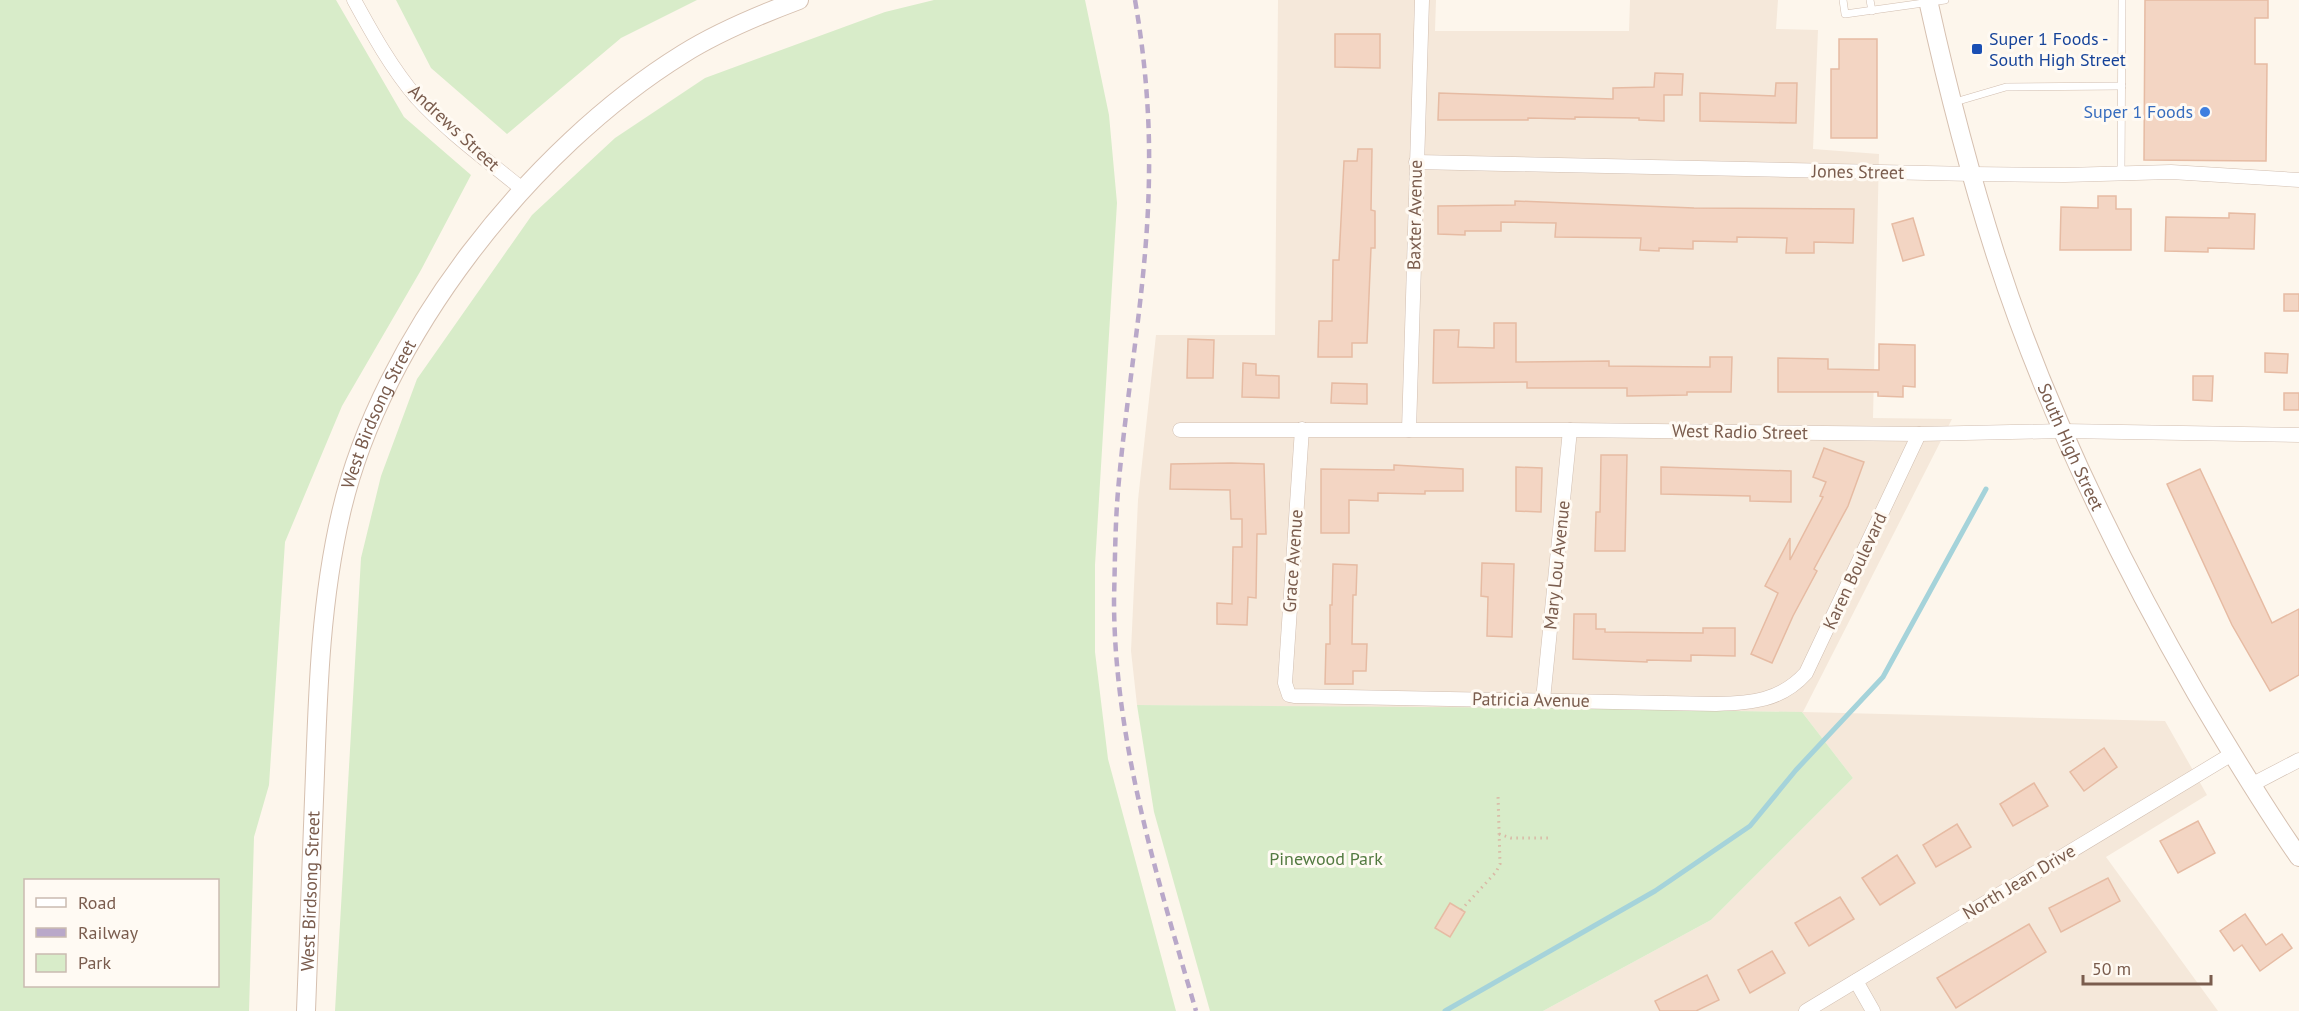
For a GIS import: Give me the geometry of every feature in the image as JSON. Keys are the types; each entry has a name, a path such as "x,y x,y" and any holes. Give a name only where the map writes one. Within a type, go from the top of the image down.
{"street":[{"name":"Andrews Street","path":"354,0 405,83 418,99 522,189"},
{"name":"West Birdsong Street","path":"306,1011 322,618 329,571 348,485 369,422 400,361 434,305 465,261 522,189 602,114 664,66 717,36 798,0"},
{"name":"Baxter Avenue","path":"1409,430 1422,0"},
{"name":"South High Street","path":"1934,1 1952,102 1996,256 2063,431 2102,516 2164,637 2251,785 2299,857"},
{"name":"Jones Street","path":"1416,162 1972,174 2171,172 2299,180"},
{"name":"Grace Avenue","path":"1287,693 1285,682 1302,429"},
{"name":"West Radio Street","path":"1180,430 1570,430 1919,434 2063,431 2299,435"},
{"name":"Mary Lou Avenue","path":"1544,700 1570,430"},
{"name":"Karen Boulevard","path":"1775,696 1793,686 1809,668 1919,434"},
{"name":"Patricia Avenue","path":"1287,693 1294,696 1716,704 1755,702 1775,696"},
{"name":"North Jean Drive","path":"1806,1011 2232,754"},
{"path":"2251,785 2299,760"},
{"path":"1856,981 1873,1011"}],"lane":[{"path":"1843,0 1845,14 1934,1"},
{"path":"1870,0 1872,11"},
{"path":"2121,173 2122,0"},
{"path":"1952,102 2006,87 2122,86"}],"path":[{"path":"1461,910 1499,868 1501,859 1498,795"},
{"path":"1499,834 1504,837 1524,839 1549,838"}],"shaded area":[{"path":"1278,0 1436,0 1435,31 1629,31 1630,0 1778,0 1776,29 1818,30 1813,149 1879,154 1873,418 1952,419 1803,712 2165,721 2207,795 2106,857 2218,1011 1543,1011 1711,920 1853,778 1802,712 1137,705 1131,651 1138,500 1156,335 1275,335"}],"green space":[{"path":"0,0 336,0 404,117 471,175 421,270 342,406 285,542 269,785 254,837 249,1011 0,1011"},
{"path":"396,0 697,0 621,38 507,134 431,68"},
{"path":"934,0 1085,0 1109,115 1117,203 1095,565 1095,652 1108,759 1176,1011 335,1011 361,558 381,476 417,379 532,215 615,138 705,78 885,12"},
{"name":"Pinewood Park","path":"1137,705 1802,712 1853,778 1711,920 1543,1011 1210,1011 1154,812"}],"building":[{"name":"Super 1 Foods","path":"2145,0 2268,0 2268,18 2255,18 2255,64 2267,64 2266,161 2144,160"},
{"path":"1335,34 1380,34 1380,68 1335,67"},
{"path":"1839,39 1877,39 1877,138 1831,138 1831,69 1839,69"},
{"path":"1655,73 1683,74 1682,95 1664,95 1664,121 1639,120 1639,118 1575,117 1575,119 1438,120 1439,93 1613,99 1613,88 1654,87"},
{"path":"1776,83 1797,83 1796,123 1700,121 1700,93 1775,96"},
{"path":"1358,149 1372,149 1371,210 1375,211 1375,248 1371,248 1367,343 1352,343 1352,357 1318,357 1319,321 1332,321 1333,260 1339,260 1344,161 1357,161"},
{"path":"2098,196 2116,196 2116,209 2131,209 2131,250 2060,250 2061,207 2098,208"},
{"path":"1515,201 1694,208 1854,209 1853,243 1814,242 1814,253 1786,253 1787,238 1737,237 1737,242 1693,241 1693,249 1640,250 1641,238 1555,237 1556,223 1501,222 1501,231 1465,231 1465,235 1438,234 1438,206 1515,205"},
{"path":"2229,213 2255,214 2254,249 2208,248 2208,252 2165,251 2166,217 2229,218"},
{"path":"1913,218 1924,255 1903,261 1892,224"},
{"path":"2284,294 2299,294 2299,311 2284,311"},
{"path":"1494,323 1516,323 1516,362 1609,361 1609,366 1710,367 1710,357 1732,357 1731,392 1627,396 1627,388 1527,388 1527,382 1433,383 1434,330 1459,330 1458,347 1494,348"},
{"path":"1188,339 1214,340 1213,378 1187,378"},
{"path":"1879,344 1915,345 1915,387 1903,386 1903,397 1878,396 1878,392 1778,392 1778,358 1828,359 1828,369 1879,370"},
{"path":"2265,353 2288,354 2287,373 2265,372"},
{"path":"1243,363 1256,364 1256,375 1279,376 1279,398 1242,397"},
{"path":"2193,376 2213,376 2212,401 2193,400"},
{"path":"1332,383 1367,384 1367,404 1331,403"},
{"path":"2284,393 2299,393 2299,410 2284,410"},
{"path":"1824,448 1864,462 1848,506 1814,569 1817,571 1772,663 1751,654 1778,593 1765,586 1790,538 1790,560 1823,497 1820,496 1826,482 1813,477"},
{"path":"1601,455 1627,455 1625,551 1595,551 1596,512 1600,512"},
{"path":"1171,464 1264,464 1266,534 1257,534 1256,598 1248,597 1247,625 1217,624 1217,603 1232,604 1233,547 1242,547 1242,519 1231,519 1230,490 1170,489"},
{"path":"1394,465 1463,469 1463,491 1425,491 1425,494 1378,493 1378,501 1349,500 1349,533 1321,533 1321,469 1394,470"},
{"path":"1516,467 1542,468 1541,512 1516,511"},
{"path":"1661,467 1791,471 1791,502 1750,501 1750,496 1661,494"},
{"path":"2200,469 2272,623 2299,609 2299,675 2270,691 2232,625 2167,484"},
{"path":"1482,563 1514,564 1512,637 1487,636 1488,597 1481,596"},
{"path":"1333,564 1357,565 1356,595 1353,595 1352,644 1367,644 1366,671 1353,671 1353,684 1325,684 1326,644 1330,644"},
{"path":"1574,614 1596,614 1596,629 1605,629 1605,632 1703,633 1703,628 1735,628 1735,656 1691,655 1691,661 1647,660 1647,662 1573,659"},
{"path":"2104,748 2117,767 2084,791 2070,772"},
{"path":"2034,783 2048,806 2013,826 2000,804"},
{"path":"2198,821 2215,853 2178,873 2160,841"},
{"path":"1957,824 1971,847 1936,867 1923,845"},
{"path":"1897,855 1915,883 1880,905 1862,878"},
{"path":"2108,878 2120,901 2061,932 2049,908"},
{"path":"1840,897 1854,919 1809,946 1795,923"},
{"path":"1450,903 1465,912 1450,937 1435,928"},
{"path":"2245,914 2266,945 2282,934 2292,948 2260,971 2242,945 2234,951 2220,931"},
{"path":"2029,924 2046,952 1956,1008 1937,978"},
{"path":"1772,951 1785,973 1750,993 1738,970"},
{"path":"1707,975 1719,1000 1696,1011 1660,1011 1655,1001"}],"waterway":[{"path":"1445,1011 1655,891 1750,826 1796,770 1883,677 1986,489"}],"railway":[{"path":"1135,0 1142,43 1149,130 1148,214 1117,504 1114,599 1116,652 1121,704 1140,808 1196,1011"}],"place":[{"name":"Super 1 Foods - South High Street","path":"1977,49"},
{"name":"Super 1 Foods","path":"2205,112"}]}
